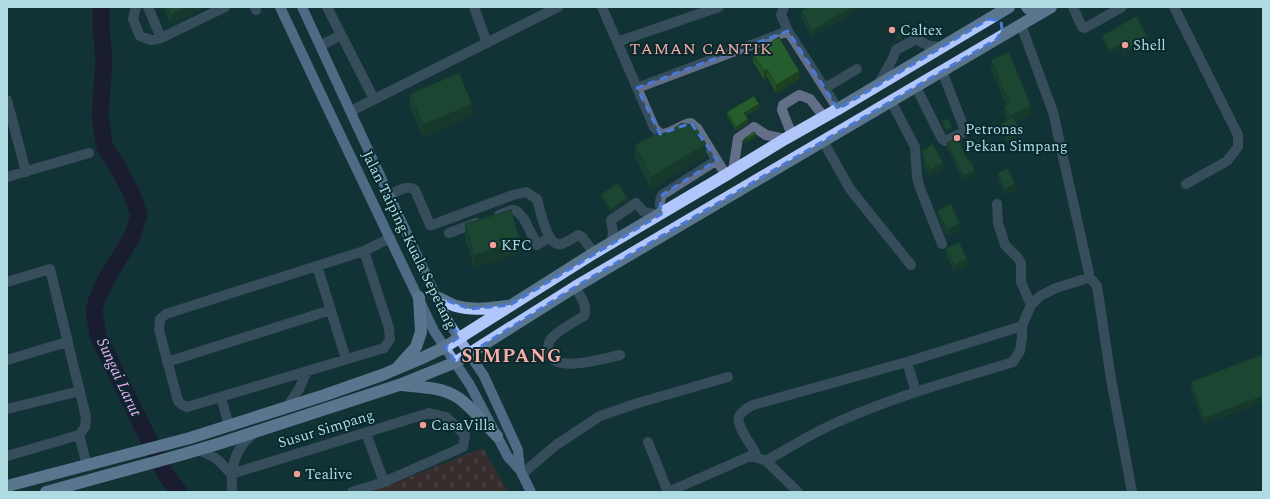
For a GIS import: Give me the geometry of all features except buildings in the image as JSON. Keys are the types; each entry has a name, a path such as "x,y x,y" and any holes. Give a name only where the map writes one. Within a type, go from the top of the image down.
{"highway":[{"path":"7,486 181,441 396,370 420,359 445,347 594,253 1009,7"},
{"path":"1027,7 1033,12 1048,9"},
{"path":"46,492 198,450 399,385 456,362 575,287 1048,9"},
{"path":"989,19 996,19 1001,22 1002,29 998,39"},
{"path":"396,370 416,347 421,332 419,297"},
{"path":"436,297 456,306 470,309 510,305"},
{"path":"399,385 441,390 456,397 467,405 497,436"}],"main road":[{"name":"Jalan Taiping-Kuala Sepetang","path":"280,7 434,331 470,384 508,457 521,472"},
{"name":"Jalan Taiping-Kuala Sepetang","path":"302,7 447,320 484,376 518,450 521,472"},
{"path":"521,472 531,492"}],"street":[{"path":"136,7 133,19 140,36 151,40 161,38 225,7"},
{"path":"148,7 161,38"},
{"path":"327,7 374,99"},
{"path":"474,7 487,43"},
{"path":"350,111 558,7"},
{"path":"602,7 654,127 660,134 666,134 683,124 691,123 697,128 717,160 730,173"},
{"path":"616,42 719,7"},
{"path":"783,7 781,15 788,31 838,109"},
{"path":"1073,7 1082,27 1084,28 1122,7"},
{"path":"1174,7 1238,135 1238,148 1227,161 1186,184"},
{"path":"1021,25 1053,112 1090,273 1088,278"},
{"path":"637,88 788,31"},
{"path":"320,46 341,35"},
{"path":"878,85 896,50 916,38 929,46 942,47"},
{"path":"825,88 857,69"},
{"path":"916,87 943,140 945,141 964,132 964,128 942,71"},
{"path":"730,173 738,138 754,127 766,135 788,137 782,110 783,105 799,95 810,99 824,117"},
{"path":"7,100 26,172"},
{"path":"891,101 915,147 917,177 920,188 942,244"},
{"path":"824,141 850,189 911,265"},
{"path":"7,178 89,153"},
{"path":"611,244 613,232 611,220 636,203 644,212 661,214 659,201 662,195 717,160"},
{"path":"389,195 407,187 415,190 430,225 432,225 513,195 526,192 537,199 549,238 554,243 560,244 578,235 582,237 594,253"},
{"path":"997,204 998,223 1005,245 1018,258 1020,263 1021,282 1031,305"},
{"path":"448,233 512,210 517,211 524,219 537,245 549,238"},
{"path":"364,251 389,328 390,339 384,348 187,407 178,401 159,330 160,319 166,314 364,251 390,238"},
{"path":"317,266 346,359"},
{"path":"7,282 50,269 86,417 85,427 79,436 7,456"},
{"path":"766,461 840,420 916,392 1013,362 1020,351 1022,326 1031,305 1040,296 1056,288 1088,278 1097,286 1111,380 1132,492"},
{"path":"575,287 586,306 586,311 584,316 551,338 548,347 549,355 554,361 564,364 574,364 620,355"},
{"path":"167,362 331,310"},
{"path":"755,457 755,452 738,422 739,416 746,409 754,405 907,362 1022,326"},
{"path":"7,360 67,342"},
{"path":"907,362 916,392"},
{"path":"287,407 300,388 307,371"},
{"path":"521,472 556,445 600,416 638,403 728,377"},
{"path":"7,409 80,391"},
{"path":"221,397 229,426"},
{"name":"Susur Simpang","path":"231,474 429,413 446,417 465,436 463,447 384,482"},
{"path":"232,492 231,474 237,452 243,442 256,431"},
{"path":"352,492 384,482 366,433"},
{"path":"79,436 87,465"},
{"path":"648,442 668,492 748,457 755,457 766,461 798,492"},
{"path":"198,450 212,455 221,462 231,474"}],"highlighted area":[{"path":"989,19 1001,21 1002,29 997,39 575,287 470,354 456,362 445,347 459,337 437,297 470,309 510,305 663,213 660,207 662,195 717,160 691,123 660,134 637,88 788,31 838,109"}],"green space":[{"path":"483,448 508,492 371,492"}],"waterway":[{"name":"Sungai Larut","path":"101,7 104,59 100,117 105,148 116,164 132,194 139,215 132,237 108,276 98,297 94,310 98,336 165,473 179,492"}],"place":[{"name":"Caltex","path":"892,30"},
{"name":"Shell","path":"1125,45"},
{"name":"Petronas Pekan Simpang","path":"957,138"},
{"name":"KFC","path":"493,245"},
{"name":"CasaVilla","path":"423,425"},
{"name":"Tealive","path":"297,474"}],"district":[{"name":"TAMAN CANTIK","path":"701,49"},
{"name":"SIMPANG","path":"512,356"}]}
